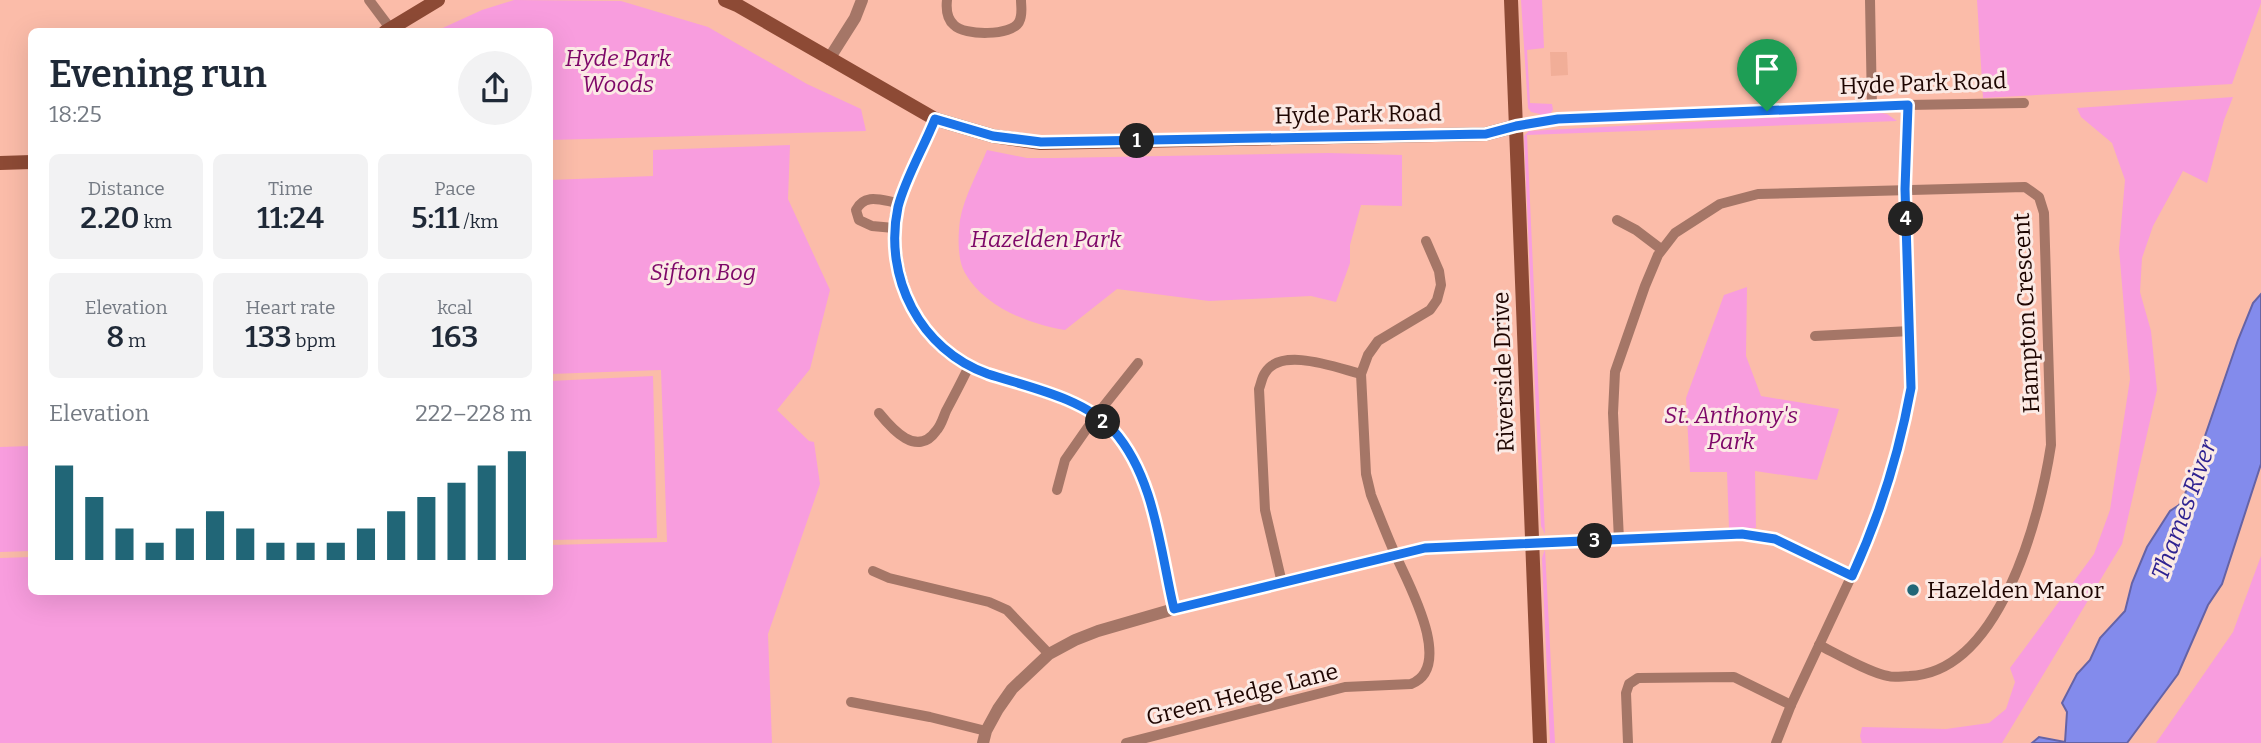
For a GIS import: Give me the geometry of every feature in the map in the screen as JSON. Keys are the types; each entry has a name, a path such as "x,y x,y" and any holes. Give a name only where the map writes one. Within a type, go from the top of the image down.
{"main road":[{"path":"391,28 438,0"},
{"name":"Hyde Park Road","path":"724,0 935,119 993,136 1041,142 1486,134 1516,126"},
{"name":"Riverside Drive","path":"1511,0 1541,743"},
{"path":"0,163 28,162"}],"street":[{"path":"369,0 387,28"},
{"path":"830,59 855,18 862,0"},
{"path":"947,0 946,11 952,24 962,30 1002,33 1012,30 1019,23 1022,14 1021,0"},
{"path":"1870,0 1872,107"},
{"name":"Hyde Park Road","path":"1516,126 1558,119 2024,103"},
{"path":"1776,743 1791,705 1874,528 1905,421 1911,388 1905,189 1908,105"},
{"path":"935,119 899,203 894,228 896,258 904,289 919,323 948,354 969,366 1073,402 1111,428 1129,451 1145,483 1174,609"},
{"name":"Hampton Crescent","path":"1619,540 1613,413 1615,372 1645,286 1661,249 1675,233 1720,204 1758,194 2025,187 2039,197 2044,213 2051,444 2046,479 2020,568 1992,618 1968,650 1948,666 1922,675 1888,677 1819,645"},
{"path":"894,228 872,226 859,220 856,210 860,202 870,198 899,203"},
{"path":"1617,220 1636,230 1661,249"},
{"name":"Green Hedge Lane","path":"1126,743 1345,687 1410,684 1419,681 1427,667 1426,623 1371,495 1366,474 1361,374 1368,355 1378,341 1430,310 1437,300 1441,285 1439,271 1426,241"},
{"path":"1815,336 1910,331"},
{"path":"1282,583 1265,510 1259,389 1264,373 1272,365 1289,359 1311,361 1361,374"},
{"path":"1057,490 1065,460 1138,363"},
{"path":"879,413 893,430 910,442 927,440 936,432 969,366"},
{"path":"852,702 930,717 984,737 998,709 1012,690 1049,654 1074,640 1174,609 1425,548 1742,534 1775,539 1852,576"},
{"path":"873,571 889,578 989,602 1007,610 1049,654"},
{"path":"1628,743 1626,693 1629,684 1638,678 1734,677 1791,705"}],"shaded area":[{"path":"1550,52 1567,52 1568,75 1551,76"}],"green space":[{"name":"Hyde Park Woods","path":"514,0 621,1 708,27 807,84 861,109 866,131 553,140 553,28 443,28 482,10"},
{"path":"1521,0 1542,0 1544,48 1527,50 1530,103 1552,104 1553,110 1550,114 1540,116 1528,108"},
{"path":"1977,0 2261,0 2261,3 2232,84 1983,98"},
{"path":"2233,97 2207,183 2183,171 2153,226 2142,258 2140,292 2151,331 2157,390 2122,544 2002,743 1862,743 1862,727 1946,729 1989,723 2006,709 2015,682 2010,668 2094,554 2110,510 2130,379 2119,249 2125,180 2112,143 2081,117 2077,108"},
{"path":"1875,112 1887,114 1897,121 1527,135 1545,534 1541,526 1524,136 1529,131"},
{"name":"Sifton Bog","path":"790,145 788,199 830,290 810,369 777,410 809,441 814,442 820,484 768,634 772,743 0,743 0,558 28,557 28,595 553,595 553,545 667,542 661,370 553,374 553,180 653,176 653,150"},
{"name":"Hazelden Park","path":"987,150 1027,158 1328,153 1402,155 1402,206 1361,205 1350,245 1350,263 1336,302 1311,296 1209,301 1117,289 1065,330 1023,318 995,304 973,285 962,267 959,247 960,220"},
{"name":"St. Anthony's Park","path":"1747,287 1746,356 1761,396 1839,409 1817,480 1755,471 1756,528 1729,528 1727,472 1690,472 1686,398 1724,295"},
{"path":"653,376 657,538 553,540 553,381"},
{"path":"28,446 28,551 0,552 0,447"},
{"path":"1545,549 1555,743 1550,743 1542,558"},
{"path":"2261,556 2261,743 2156,743 2233,632"}],"water":[{"name":"Thames River","path":"2261,294 2261,464 2222,584 2208,605 2178,674 2127,743 2032,743 2039,737 2065,742 2067,712 2062,703 2077,674 2090,660 2100,638 2125,611 2132,583 2147,547 2170,511 2179,505 2184,497 2238,340 2253,303"}],"place":[{"name":"Hazelden Manor","path":"1913,590"}],"route":[{"path":"1908,105 1905,189 1911,388 1890,478 1874,528 1852,576 1775,539 1742,534 1425,548 1174,609 1145,483 1129,451 1111,428 1073,402 987,373 948,354 919,323 904,289 896,258 894,228 899,203 935,119 993,136 1041,142 1486,134 1558,119 1767,111 1908,105"}]}
